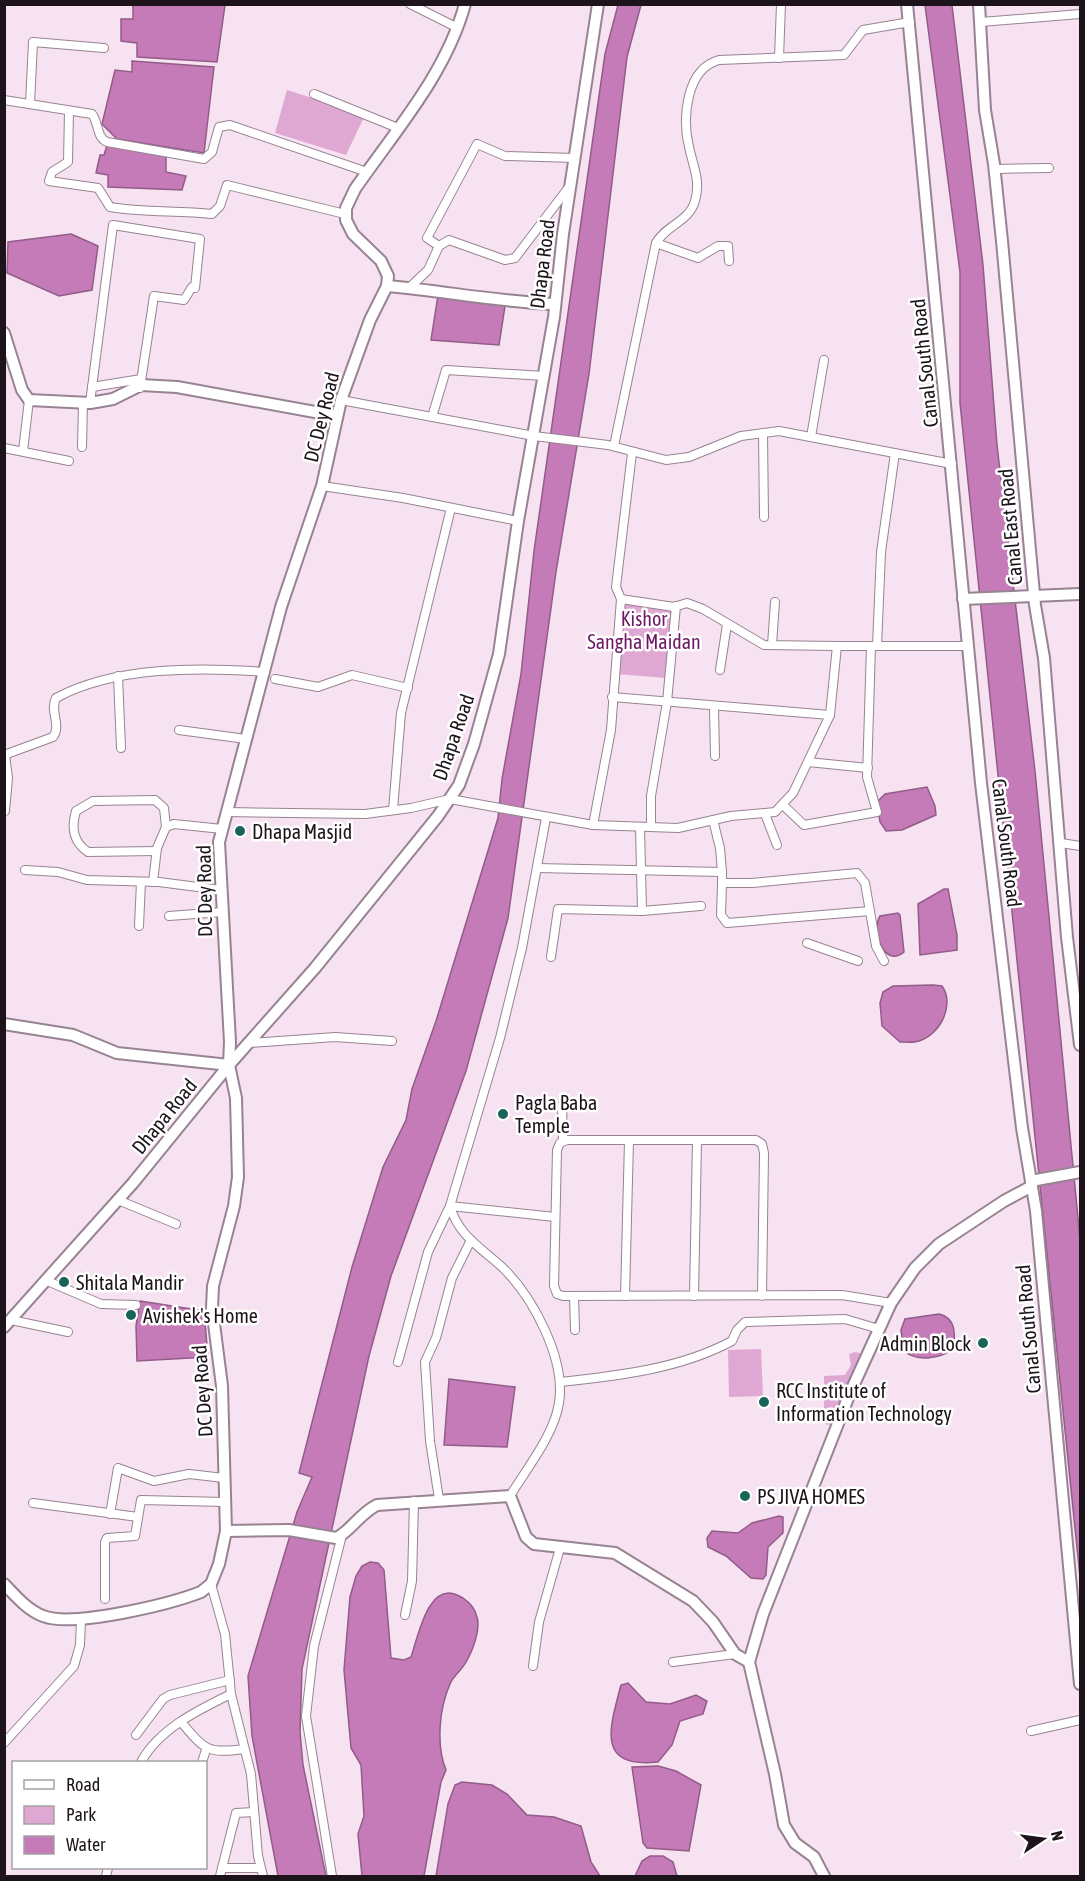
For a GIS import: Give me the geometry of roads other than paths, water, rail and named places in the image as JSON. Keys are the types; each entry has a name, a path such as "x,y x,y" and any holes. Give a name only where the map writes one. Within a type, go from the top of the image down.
{"street":[{"path":"410,4 458,28"},
{"path":"465,4 458,28 437,70 355,189 345,214 353,234 381,261 388,276 387,286 508,302 555,304"},
{"name":"Dhapa Road","path":"8,1323 118,1200 229,1065 315,968 459,785 474,744 499,654 518,521 555,304 570,184 598,4"},
{"path":"778,58 781,4"},
{"name":"Canal South Road","path":"907,4 981,783 1022,1128 1034,1182 1080,1684"},
{"name":"Canal East Road","path":"979,4 985,110 995,170 1034,597 1044,658 1067,937 1080,1045"},
{"path":"981,22 1080,14"},
{"path":"611,446 656,243 666,229 688,216 694,203 696,171 689,147 686,119 691,88 697,74 707,63 719,60 843,55 863,30 910,22"},
{"path":"30,104 33,42 104,48"},
{"path":"314,94 398,128"},
{"path":"4,100 92,114 96,119 101,138 107,142 204,159 212,152 219,127 230,125 367,172"},
{"path":"69,111 68,162 52,172 49,181 98,188 110,207 212,214 220,206 227,185 345,214"},
{"path":"439,246 427,238 477,144 505,156 575,158"},
{"path":"995,170 1049,168"},
{"path":"409,288 428,270 439,246 449,240 506,260 515,258 570,184"},
{"path":"82,447 113,225 200,239 195,288 192,287 184,300 154,296 140,383"},
{"path":"656,243 699,258 718,246 729,246 729,261"},
{"name":"DC Dey Road","path":"211,1584 219,1564 226,1531 220,1363 212,1308 213,1286 234,1206 238,1177 236,1098 229,1065 230,1042 219,842 281,607 322,486 341,400 370,320 387,286"},
{"path":"4,333 22,390 29,399 23,451"},
{"path":"811,436 824,360"},
{"path":"432,417 446,370 544,375"},
{"path":"29,399 87,403 113,399 140,383"},
{"path":"92,387 140,383 141,385 177,387 337,416"},
{"path":"341,400 534,436 611,446 666,460 681,459 741,436 779,431 952,464"},
{"path":"763,433 764,517"},
{"path":"4,448 69,461"},
{"path":"593,825 611,730 621,599 616,587 632,453"},
{"path":"783,806 804,825 877,812 867,777 881,552 895,453"},
{"path":"322,486 518,521"},
{"path":"393,810 401,713 451,508"},
{"path":"963,599 1080,594"},
{"path":"621,599 676,606 687,603 764,645 968,646"},
{"path":"772,645 775,602"},
{"path":"651,827 651,796 667,702 676,606"},
{"path":"720,670 727,624"},
{"path":"226,812 365,814 450,799 593,825 678,828 713,820 765,814 783,806 808,762 830,715 837,646"},
{"path":"5,811 5,755 48,740 56,734 53,706 56,698 118,676 204,668 265,672"},
{"path":"275,679 318,687 352,675 408,688"},
{"path":"118,676 121,748"},
{"path":"612,697 830,715"},
{"path":"714,707 715,756"},
{"path":"179,730 246,739"},
{"path":"808,762 868,768"},
{"path":"153,882 156,851 166,827 164,808 155,800 93,801 76,811 73,821 74,837 80,847 88,852 156,851"},
{"path":"765,814 777,844"},
{"path":"398,1362 428,1252 450,1206 489,1080 522,948 546,818"},
{"path":"713,820 720,848 721,915 728,923 870,912"},
{"path":"166,827 174,824 222,829"},
{"path":"640,827 643,870 642,910"},
{"path":"1061,843 1080,846"},
{"path":"537,868 722,872"},
{"path":"25,870 58,872 87,880 153,882 221,890"},
{"path":"722,883 752,883 857,873 865,883 876,946 884,961"},
{"path":"140,926 141,882"},
{"path":"551,957 558,909 642,910 701,906"},
{"path":"169,916 222,912"},
{"path":"807,943 858,961"},
{"path":"4,1024 73,1035 117,1053 229,1065"},
{"path":"249,1043 335,1037 392,1041"},
{"path":"562,1105 563,1141 557,1150 555,1217 554,1286 557,1294 573,1296 842,1295 891,1303"},
{"path":"625,1296 629,1140"},
{"path":"563,1141 756,1140 762,1144 764,1153 762,1296"},
{"path":"693,1296 697,1141"},
{"path":"824,1876 814,1857 795,1843 784,1825 775,1774 749,1662 763,1614 850,1393 891,1303 915,1268 939,1244 1034,1182 1080,1172"},
{"path":"118,1200 176,1224"},
{"path":"450,1206 555,1217"},
{"path":"450,1206 460,1231 514,1279 525,1294 549,1338 560,1382 559,1403 553,1423 510,1496"},
{"path":"439,1499 430,1441 424,1362 436,1338 452,1278 471,1240"},
{"path":"45,1280 101,1304 136,1305"},
{"path":"573,1296 575,1330"},
{"path":"560,1382 637,1372 668,1365 732,1341 737,1330 745,1322 845,1319 879,1329"},
{"path":"8,1323 68,1332"},
{"path":"110,1514 118,1468 154,1481 189,1474 224,1478"},
{"path":"332,1876 306,1716 314,1646 339,1537 363,1511 377,1505 439,1499 510,1496"},
{"path":"510,1496 526,1537 534,1544 615,1553 693,1601 713,1622 735,1654 749,1662"},
{"path":"105,1599 105,1542 112,1537 135,1536 141,1500 225,1502"},
{"path":"405,1615 412,1581 414,1501"},
{"path":"33,1503 138,1517"},
{"path":"226,1531 289,1530 339,1537"},
{"path":"533,1666 539,1622 560,1548"},
{"path":"4,1584 27,1607 44,1617 81,1620 188,1597 211,1584 225,1634 231,1694 250,1774 262,1872 222,1868"},
{"path":"4,1743 74,1666 80,1645 81,1620"},
{"path":"673,1662 735,1654"},
{"path":"136,1735 163,1699 170,1695 230,1680"},
{"path":"142,1761 155,1743 181,1722 231,1694"},
{"path":"1031,1731 1080,1720"},
{"path":"181,1722 207,1749 218,1752 244,1749"},
{"path":"202,1761 207,1749"},
{"path":"220,1876 236,1813 254,1812"}],"water":[{"path":"133,5 225,5 217,62 137,57 137,43 121,41 121,19 133,19"},
{"path":"618,5 641,5 627,57 589,374 556,572 508,918 466,1071 391,1276 369,1356 302,1669 300,1732 303,1765 326,1876 278,1876 252,1736 248,1676 297,1512 312,1477 299,1473 352,1267 383,1167 406,1120 412,1089 436,1021 498,818 502,779 521,674 534,551 605,54"},
{"path":"925,5 952,5 983,265 997,445 1035,771 1080,1239 1080,1577 960,403 960,272"},
{"path":"132,61 214,67 204,153 117,139 102,124 115,70 132,72"},
{"path":"107,145 166,154 166,172 186,176 182,190 108,187 108,175 96,173 100,155 104,155"},
{"path":"71,234 98,246 92,290 59,296 7,273 8,242"},
{"path":"438,295 505,306 499,345 431,340"},
{"path":"927,787 935,806 936,815 902,830 886,831 880,822 877,802 885,794"},
{"path":"948,889 957,935 957,950 920,955 918,904"},
{"path":"898,913 904,952 891,956 881,946 877,930 878,922 880,916"},
{"path":"893,986 942,986 946,993 944,1018 934,1032 927,1037 919,1041 900,1042 882,1026 880,1003 883,992"},
{"path":"140,1301 204,1311 208,1357 137,1361 136,1326"},
{"path":"939,1314 949,1319 953,1327 954,1348 943,1355 929,1358 916,1357 904,1351 901,1330 905,1319"},
{"path":"449,1379 515,1387 507,1447 444,1445"},
{"path":"783,1517 783,1533 768,1547 766,1575 763,1579 751,1578 726,1556 708,1547 707,1538 712,1531 738,1533 752,1523"},
{"path":"370,1562 378,1563 384,1570 391,1658 404,1660 411,1657 426,1614 439,1596 447,1593 463,1598 473,1608 478,1619 476,1638 471,1651 464,1665 451,1681 443,1704 440,1738 446,1770 441,1782 424,1876 362,1876 358,1834 364,1816 361,1765 351,1748 344,1670 350,1597 356,1576 362,1566"},
{"path":"628,1683 646,1702 670,1704 696,1695 707,1701 703,1714 680,1721 672,1745 658,1762 624,1759 616,1752 612,1742 613,1716 621,1685"},
{"path":"658,1766 676,1771 701,1785 689,1851 647,1848 643,1843 632,1767"},
{"path":"462,1782 492,1785 507,1794 527,1815 554,1817 581,1826 591,1862 600,1876 436,1876 448,1804 455,1785"},
{"path":"650,1856 663,1856 673,1862 677,1876 635,1876 642,1861"}],"place":[{"name":"Dhapa Masjid","path":"240,831"},
{"name":"Pagla Baba Temple","path":"503,1114"},
{"name":"Shitala Mandir","path":"64,1282"},
{"name":"Avishek's Home","path":"131,1315"},
{"name":"Admin Block","path":"983,1343"},
{"name":"RCC Institute of Information Technology","path":"764,1402"},
{"name":"PS JIVA HOMES","path":"745,1496"}],"park label":[{"name":"Kishor Sangha Maidan","path":"644,630"}]}
